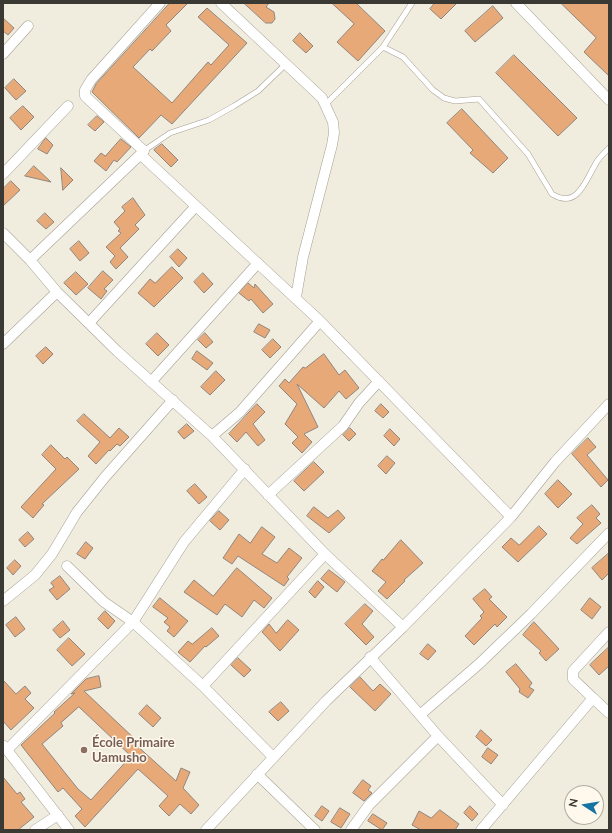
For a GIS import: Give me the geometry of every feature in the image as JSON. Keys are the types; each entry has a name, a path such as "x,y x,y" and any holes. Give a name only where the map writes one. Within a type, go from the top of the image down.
{"street":[{"path":"160,3 91,80 85,90 85,96 196,206 296,297 427,429 511,517"},
{"path":"221,3 326,104 332,122 334,133 303,256 296,297"},
{"path":"516,3 609,100"},
{"path":"3,54 28,26"},
{"path":"3,174 68,106"},
{"path":"30,260 143,153"},
{"path":"89,323 196,206"},
{"path":"3,233 30,260 57,292 151,382 212,436 325,554 403,627"},
{"path":"151,382 258,263"},
{"path":"3,344 57,292"},
{"path":"212,436 240,412 320,321"},
{"path":"268,495 344,426 359,403 379,381"},
{"path":"3,601 35,575 52,554 78,512 104,477 173,400"},
{"path":"206,830 273,757 370,657 403,627 511,517 555,462 609,404"},
{"path":"69,830 5,747 133,622 184,542 245,469"},
{"path":"421,714 479,664 531,614 609,533"},
{"path":"203,686 325,554"},
{"path":"67,566 104,602 133,622 203,686 273,757"},
{"path":"609,632 571,675 573,679 609,714"},
{"path":"370,657 421,714 438,736 503,805"},
{"path":"481,830 593,698"},
{"path":"351,830 369,805 438,736"},
{"path":"257,774 315,830"},
{"path":"35,830 58,815"}],"lane":[{"path":"326,104 383,47 412,3"},
{"path":"383,47 403,57 433,90 444,98 455,101 479,99 528,154 552,194 557,198 565,199 574,197 581,190 598,160 609,148"},
{"path":"143,153 170,133 209,120 234,106 258,91 286,64"}],"building":[{"path":"170,3 188,3 166,25 171,31 152,51 150,49 133,67 172,103 208,62 211,65 229,45 198,17 207,8 247,43 172,124 161,115 139,138 92,92 96,84"},
{"path":"244,3 269,3 266,7 274,12 275,19 272,23 266,23"},
{"path":"332,3 356,3 385,31 358,61 337,42 354,24"},
{"path":"435,3 457,3 441,19 430,9"},
{"path":"561,3 609,3 609,76 584,52 596,38"},
{"path":"493,6 503,18 475,42 465,31"},
{"path":"3,18 14,28 8,35 3,31"},
{"path":"300,33 313,46 306,53 293,41"},
{"path":"514,55 577,118 558,136 496,73"},
{"path":"14,79 26,91 16,100 5,88"},
{"path":"23,106 34,117 21,130 10,118"},
{"path":"462,109 508,158 493,173 470,153 473,150 447,123"},
{"path":"97,116 104,122 95,131 88,125"},
{"path":"46,138 53,145 47,154 38,149"},
{"path":"121,139 131,147 117,162 114,160 106,171 94,161 101,153 105,156"},
{"path":"162,144 178,160 171,167 154,150"},
{"path":"34,166 51,182 25,176"},
{"path":"61,168 73,180 63,190"},
{"path":"11,181 20,190 3,206 3,189"},
{"path":"133,198 145,215 135,225 139,229 120,248 128,257 116,269 110,262 115,256 106,247 121,233 118,231 120,229 114,222 125,211 122,207"},
{"path":"45,213 54,222 46,229 37,221"},
{"path":"79,241 89,253 80,261 70,249"},
{"path":"178,249 187,258 179,267 170,257"},
{"path":"172,267 183,278 154,307 138,293 150,279 155,283"},
{"path":"103,271 113,280 104,289 107,291 101,299 88,288"},
{"path":"76,272 88,284 76,295 64,283"},
{"path":"203,273 213,284 204,293 194,282"},
{"path":"248,283 254,288 255,284 273,304 263,313 251,299 249,301 239,293"},
{"path":"259,324 270,330 265,338 254,332"},
{"path":"157,333 169,345 158,356 146,344"},
{"path":"205,333 213,342 206,348 198,340"},
{"path":"273,339 281,347 270,358 262,350"},
{"path":"46,347 53,354 43,364 36,356"},
{"path":"197,351 213,363 207,370 192,359"},
{"path":"324,354 339,375 345,370 359,388 346,399 339,391 324,408 297,384 318,427 304,434 312,442 302,453 292,443 298,437 285,424 297,404 279,386 285,379 289,383 303,367 305,368"},
{"path":"216,371 225,380 210,395 201,387"},
{"path":"257,404 265,412 253,424 265,440 258,446 246,432 237,442 229,434"},
{"path":"381,404 389,412 383,418 375,411"},
{"path":"84,414 110,438 119,428 129,437 120,446 117,444 110,451 109,450 96,464 88,456 100,442 77,421"},
{"path":"187,424 194,431 184,439 178,432"},
{"path":"350,428 356,434 349,441 343,435"},
{"path":"390,429 400,439 394,446 384,436"},
{"path":"588,438 596,447 587,455 608,480 601,487 572,454"},
{"path":"51,445 65,459 67,457 79,469 42,504 44,505 33,518 21,507 56,469 42,455"},
{"path":"387,456 395,463 386,474 378,466"},
{"path":"314,462 324,472 304,491 294,481"},
{"path":"558,480 572,494 558,508 545,494"},
{"path":"195,484 207,497 199,504 187,491"},
{"path":"592,505 600,514 596,518 601,523 577,544 570,538 583,524 577,518"},
{"path":"314,507 328,518 338,510 345,518 329,533 307,516"},
{"path":"219,511 229,520 220,530 210,521"},
{"path":"539,526 547,534 518,562 502,547 511,538 519,545"},
{"path":"262,527 275,537 262,554 277,563 289,548 302,558 287,577 289,579 284,586 238,556 232,564 223,558 239,534 250,543"},
{"path":"28,532 34,539 25,547 19,540"},
{"path":"401,540 423,563 404,580 405,581 387,599 378,591 386,582 372,571"},
{"path":"86,542 93,548 85,559 77,554"},
{"path":"609,553 609,573 602,580 592,568"},
{"path":"15,560 21,566 13,575 7,568"},
{"path":"237,568 272,598 264,608 254,600 242,617 225,604 217,615 184,592 194,580 213,596"},
{"path":"329,570 345,582 337,592 321,579"},
{"path":"60,576 70,589 57,600 49,590 54,587 51,583"},
{"path":"318,581 324,587 315,598 309,592"},
{"path":"485,589 492,597 489,599 507,617 497,627 495,624 474,645 465,636 482,618 480,616 484,612 473,599"},
{"path":"160,598 188,621 174,637 167,631 170,627 164,622 168,618 153,607"},
{"path":"590,598 601,607 592,619 581,610"},
{"path":"365,604 373,611 362,624 374,637 366,645 345,624"},
{"path":"105,611 115,621 108,629 98,619"},
{"path":"16,617 25,629 15,637 6,625"},
{"path":"288,620 299,630 280,651 262,632 269,624 276,633"},
{"path":"63,621 70,630 60,638 53,630"},
{"path":"534,622 559,649 546,661 539,653 541,651 523,635"},
{"path":"212,628 219,636 206,647 205,646 190,662 178,652 188,641 192,644"},
{"path":"69,638 85,654 72,666 57,650"},
{"path":"428,644 436,651 428,660 420,654"},
{"path":"609,647 609,666 599,675 590,665"},
{"path":"238,658 251,670 244,677 231,665"},
{"path":"516,664 532,683 529,687 534,690 528,698 519,692 520,689 506,672"},
{"path":"99,676 101,687 84,691 137,741 135,744 176,781 181,768 190,772 183,788 199,805 191,814 180,804 169,816 159,806 168,796 138,769 85,827 75,816 82,809 63,788 58,792 21,745 75,693 71,694 86,679","holes":["79,707 131,756 91,800 78,789 42,744 63,726 61,723"]},
{"path":"360,677 373,691 380,684 391,694 375,711 350,687"},
{"path":"3,680 16,694 25,686 31,693 25,699 34,708 11,730 3,721"},
{"path":"281,702 289,711 278,721 269,712"},
{"path":"147,705 161,718 153,727 139,714"},
{"path":"481,730 492,740 486,746 476,737"},
{"path":"488,748 498,755 491,764 482,757"},
{"path":"3,777 17,794 20,792 25,799 21,802 34,817 18,830 3,830"},
{"path":"363,780 371,786 368,790 372,793 364,801 353,793"},
{"path":"322,806 329,811 322,821 315,816"},
{"path":"470,806 478,814 472,821 464,813"},
{"path":"340,808 350,814 341,828 331,822"},
{"path":"440,810 459,824 455,830 421,830 412,825 419,811 431,818"},
{"path":"373,814 387,823 382,830 368,821"}],"place":[{"name":"École Primaire Uamusho","path":"84,750"}]}
